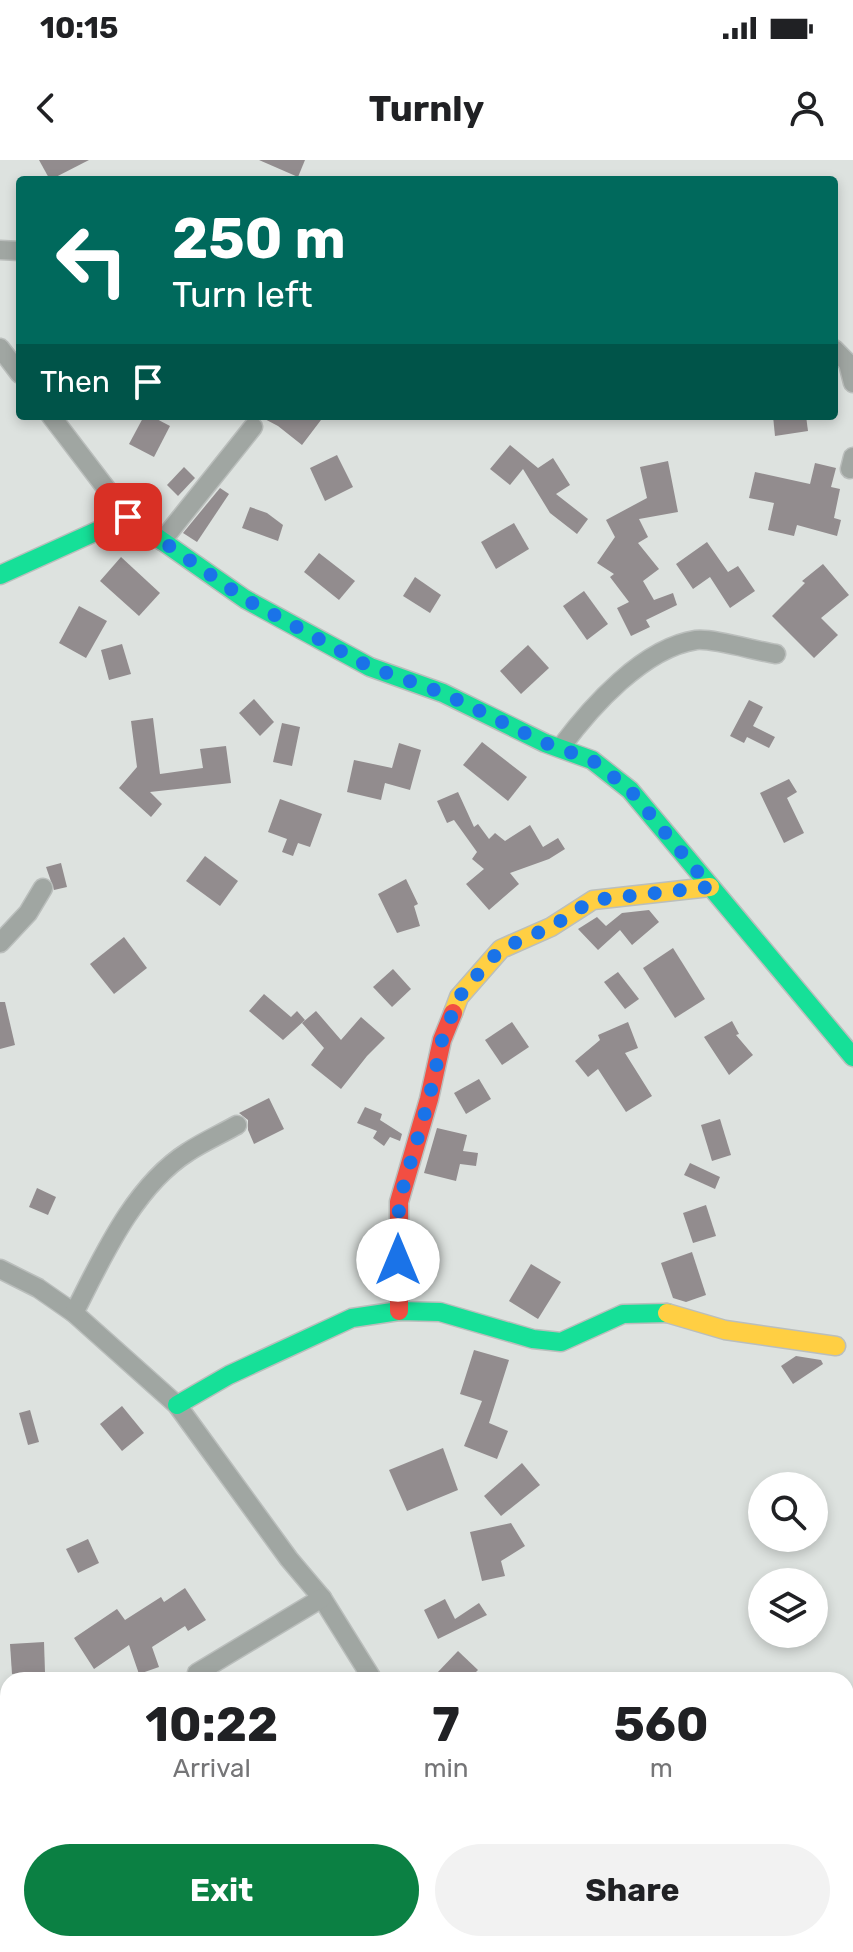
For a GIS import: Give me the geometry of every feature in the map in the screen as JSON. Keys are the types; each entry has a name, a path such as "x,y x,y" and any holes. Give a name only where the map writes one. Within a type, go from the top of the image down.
{"street":[{"path":"0,348 16,369"},
{"path":"838,353 848,363 853,383"},
{"path":"54,420 128,517 245,599 370,667 443,693 545,743 592,760 630,790 853,1057"},
{"path":"162,541 253,427"},
{"path":"0,575 128,517"},
{"path":"561,747 587,712 634,671 672,647 707,641 776,654"},
{"path":"399,1311 399,1202 429,1099 442,1040 459,997 501,949 551,927 593,900 710,887"},
{"path":"0,943 28,913 43,888"},
{"path":"74,1313 116,1228 150,1188 185,1153 237,1125"},
{"path":"0,1269 38,1288 74,1313 177,1405 289,1559 322,1598 368,1672"},
{"path":"177,1405 229,1375 352,1318 399,1311 440,1312 533,1339 561,1342 623,1314 667,1313 725,1330 836,1346"},
{"path":"199,1672 322,1598"}],"building":[{"path":"39,160 89,160 58,176 48,176"},
{"path":"259,160 305,160 296,176"},
{"path":"142,420 159,420 170,426 154,457 129,444"},
{"path":"267,420 321,420 302,445"},
{"path":"773,420 807,420 808,431 775,436"},
{"path":"510,445 538,468 553,458 570,485 556,494 588,519 577,534 550,513 523,469 510,485 490,469"},
{"path":"337,455 353,487 325,501 310,468"},
{"path":"668,461 678,512 639,519 648,537 638,543 659,569 643,581 654,600 673,593 677,605 646,620 650,627 631,636 617,608 629,602 610,577 614,574 597,563 615,537 606,520 647,498 640,467"},
{"path":"815,463 836,468 831,487 840,489 834,518 841,520 837,536 797,525 794,536 768,530 774,503 749,498 755,472 810,484"},
{"path":"184,467 195,478 178,496 167,485"},
{"path":"220,488 229,494 197,542 183,533"},
{"path":"250,507 267,513 283,525 278,541 242,528"},
{"path":"514,523 529,549 496,569 481,542"},
{"path":"707,542 728,572 738,566 755,591 730,608 710,577 693,589 676,564"},
{"path":"319,553 355,581 339,600 304,572"},
{"path":"121,557 160,593 139,616 100,581"},
{"path":"823,564 849,595 821,618 838,635 814,658 772,616 805,583 802,581"},
{"path":"415,577 441,595 430,613 403,596"},
{"path":"584,591 608,624 587,640 563,606"},
{"path":"79,606 107,621 86,658 59,643"},
{"path":"122,644 131,674 109,680 101,650"},
{"path":"528,645 549,668 521,694 500,671"},
{"path":"254,699 274,722 260,736 239,713"},
{"path":"749,700 763,707 753,726 775,737 769,748 747,737 744,743 730,736"},
{"path":"153,718 160,774 203,768 200,749 226,746 231,783 150,792 162,804 151,817 119,788 137,767 131,721"},
{"path":"282,723 300,727 292,766 273,762"},
{"path":"482,742 527,777 508,801 463,765"},
{"path":"399,743 421,750 410,790 385,783 381,800 347,792 354,760 392,768"},
{"path":"789,779 797,792 787,798 804,833 784,843 760,793"},
{"path":"458,792 474,827 478,824 489,839 495,833 505,841 530,825 543,847 558,838 565,849 549,859 510,873 519,884 489,910 466,884 484,869 472,859 477,852 454,820 447,823 437,801"},
{"path":"280,799 322,814 310,847 298,843 293,856 282,852 287,839 268,832"},
{"path":"205,856 238,881 220,906 186,881"},
{"path":"61,863 67,887 54,890 46,867"},
{"path":"406,879 418,904 414,906 420,926 397,933 378,894"},
{"path":"649,910 659,922 632,945 620,930 598,950 578,929 597,917 606,926 622,913"},
{"path":"124,937 147,968 114,994 90,964"},
{"path":"673,948 705,999 675,1018 643,968"},
{"path":"393,969 411,989 392,1007 373,987"},
{"path":"618,972 639,999 625,1009 604,982"},
{"path":"264,994 291,1017 297,1011 305,1020 283,1040 249,1011"},
{"path":"0,1002 5,1002 15,1045 0,1049"},
{"path":"316,1011 341,1040 361,1017 385,1038 341,1089 311,1065 324,1048 302,1023"},
{"path":"732,1021 739,1034 736,1035 753,1055 729,1075 704,1037"},
{"path":"512,1022 529,1047 502,1065 485,1040"},
{"path":"628,1022 638,1048 625,1053 652,1096 626,1112 598,1069 588,1077 575,1061 600,1040 598,1035"},
{"path":"479,1079 491,1099 466,1114 454,1093"},
{"path":"269,1098 284,1129 254,1144 248,1130 248,1120 239,1113"},
{"path":"365,1107 382,1114 380,1120 402,1134 400,1141 390,1137 384,1146 373,1138 377,1131 357,1123"},
{"path":"720,1119 731,1155 712,1161 701,1125"},
{"path":"437,1128 467,1135 463,1151 478,1153 476,1166 460,1164 456,1181 424,1173"},
{"path":"690,1163 720,1177 715,1189 684,1175"},
{"path":"37,1188 56,1197 48,1215 29,1207"},
{"path":"706,1205 716,1236 693,1243 683,1213"},
{"path":"692,1252 706,1295 686,1302 673,1298 661,1263"},
{"path":"531,1264 561,1282 538,1319 509,1301"},
{"path":"474,1350 509,1360 489,1423 508,1431 497,1459 464,1446 482,1401 460,1394"},
{"path":"796,1356 821,1360 823,1364 793,1384 781,1366"},
{"path":"122,1406 144,1433 122,1451 100,1424"},
{"path":"30,1410 39,1442 28,1445 19,1413"},
{"path":"443,1448 458,1490 407,1511 389,1470"},
{"path":"522,1463 540,1485 501,1516 484,1496"},
{"path":"511,1523 525,1546 501,1561 505,1576 482,1581 470,1532"},
{"path":"88,1539 99,1563 78,1573 66,1549"},
{"path":"185,1588 206,1620 188,1631 185,1626 152,1647 159,1667 138,1672 129,1645 94,1669 74,1638 117,1609 125,1620 161,1597 164,1602"},
{"path":"445,1599 455,1619 479,1603 487,1615 438,1639 424,1610"},
{"path":"44,1642 45,1672 12,1672 10,1644"},
{"path":"458,1651 478,1670 476,1672 438,1672"}],"traffic: fast":[{"path":"0,575 128,517 245,599 370,667 443,693 545,743 592,760 630,790 853,1057"},
{"path":"177,1405 229,1375 352,1318 399,1311 440,1312 533,1339 561,1342 623,1314 667,1313"}],"traffic: slow":[{"path":"453,1013 459,997 501,949 551,927 593,900 710,887"},
{"path":"667,1313 725,1330 836,1346"}],"traffic: jam":[{"path":"399,1311 399,1202 429,1099 442,1040 453,1013"}],"route":[{"path":"128,517 245,599 370,667 443,693 545,743 592,760 630,790 710,887 606,896 593,900 551,927 501,949 482,969 459,997 442,1040 429,1099 399,1202 398,1260"}]}
